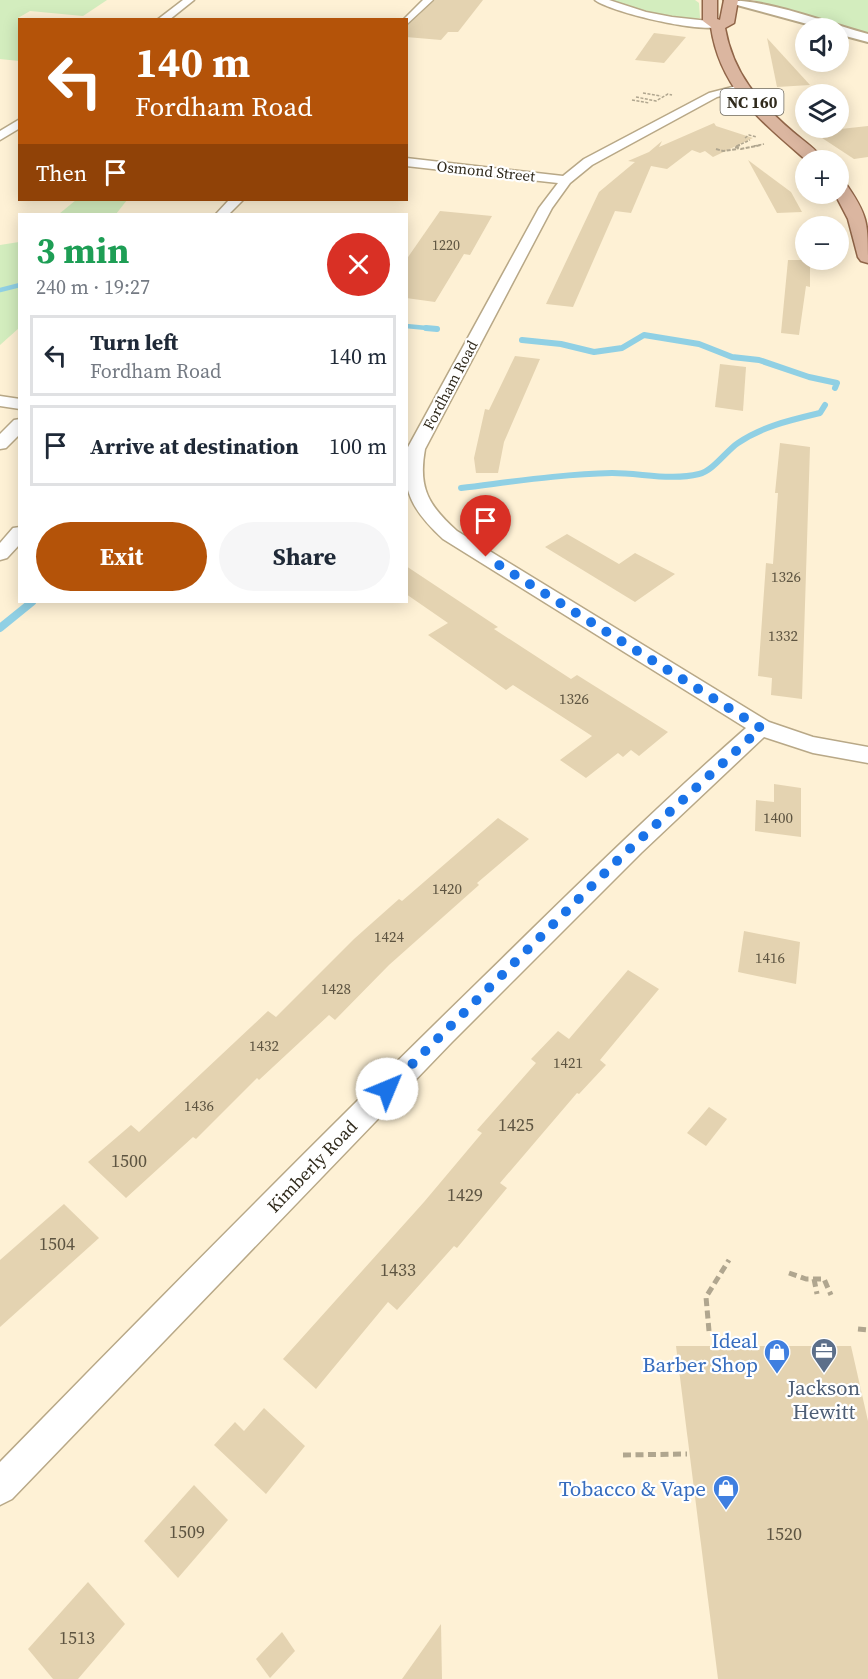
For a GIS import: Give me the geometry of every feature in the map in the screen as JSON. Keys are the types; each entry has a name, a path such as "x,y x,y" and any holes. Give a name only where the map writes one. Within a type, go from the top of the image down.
{"main road":[{"name":"NC 160","path":"710,0 710,21 718,25 722,54 740,88 805,150"},
{"path":"718,25 727,22 731,0"},
{"path":"849,202 856,212 864,234 868,257"}],"street":[{"path":"165,18 189,0"},
{"path":"408,20 428,0"},
{"path":"600,0 651,17 718,25"},
{"path":"731,0 796,18"},
{"path":"849,33 868,38"},
{"name":"Fordham Road","path":"740,88 713,95 607,150 566,180 546,208 416,449 412,466 412,485 420,503 434,521 450,535 761,728 824,749 868,756"},
{"path":"0,136 18,123"},
{"name":"Osmond Street","path":"408,162 566,180"},
{"path":"223,213 235,201"},
{"path":"0,401 18,404"},
{"path":"0,444 18,426"},
{"path":"0,554 18,534"},
{"name":"Kimberly Road","path":"0,1487 355,1120 624,854 761,728"}],"path":[{"path":"643,93 661,96"},
{"path":"636,97 653,101"},
{"path":"632,100 649,103"},
{"path":"739,149 735,147 750,140"},
{"path":"716,149 723,151 764,144"},
{"path":"709,1331 705,1298 729,1260"},
{"path":"789,1273 824,1279 831,1295"},
{"path":"814,1279 817,1294"},
{"path":"858,1329 868,1330"},
{"path":"623,1455 687,1454"}],"green space":[{"path":"0,0 107,0 83,16 30,11 18,18 18,61 0,59"},
{"path":"613,0 695,0 699,3 700,18 680,20 668,18"},
{"path":"753,0 868,0 868,33 849,28 849,18 816,18"},
{"path":"75,201 126,201 117,213 60,213"},
{"path":"18,242 18,329 0,345 0,245"}],"building":[{"path":"435,0 483,0 458,32 448,32 441,40 408,37 408,25"},
{"path":"654,33 686,37 664,63 635,60"},
{"path":"767,38 795,69 795,72 798,72 809,84 777,87"},
{"path":"714,123 716,126 753,138 713,157 705,151 700,153 692,150 667,169 651,166 631,213 615,211 573,307 546,304 599,192 635,162 628,161 649,152 662,141 659,147"},
{"path":"868,126 868,157 854,159 849,156 849,150 840,150 822,138 849,138 849,128"},
{"path":"748,160 791,192 795,204 798,204 802,212 777,213"},
{"path":"440,211 492,216 470,255 464,254 435,302 408,298 408,257"},
{"path":"788,260 795,260 795,270 810,270 810,287 806,286 799,335 781,333"},
{"path":"515,356 540,359 504,442 498,473 476,473 474,458 485,409 489,410"},
{"path":"720,364 746,367 743,411 715,407"},
{"path":"780,443 810,447 802,699 771,695 772,678 758,676 766,563 773,564 778,493 775,493"},
{"path":"567,534 619,564 635,553 675,574 635,602 545,547"},
{"path":"408,567 498,627 494,629 571,679 577,675 668,732 639,756 631,750 623,757 618,753 586,778 560,760 592,736 513,685 506,690 428,635 448,623 408,595"},
{"path":"774,784 801,788 801,837 755,831 756,800 774,802"},
{"path":"498,818 529,839 477,883 479,885 389,965 335,1020 329,1015 259,1080 257,1078 196,1139 193,1137 126,1198 88,1162 131,1125 139,1132 268,1011 276,1017 354,939"},
{"path":"744,931 800,942 796,984 738,972"},
{"path":"628,970 659,989 600,1060 606,1065 579,1094 577,1093 500,1183 507,1188 457,1248 454,1246 397,1310 388,1302 316,1389 283,1359 424,1202 482,1133 477,1130 536,1063 531,1059 558,1031 569,1039"},
{"path":"709,1107 727,1119 706,1146 687,1133"},
{"path":"64,1204 99,1238 0,1327 0,1260"},
{"path":"676,1346 851,1346 868,1421 868,1679 718,1679"},
{"path":"264,1408 305,1446 266,1494 214,1445 235,1422 244,1431"},
{"path":"194,1485 228,1520 178,1578 144,1541"},
{"path":"88,1582 125,1624 78,1679 53,1679 28,1649"},
{"path":"441,1624 442,1679 402,1679"},
{"path":"282,1632 295,1651 270,1678 256,1659"}],"waterway":[{"path":"0,290 18,286"},
{"path":"408,326 437,329 426,328"},
{"path":"522,340 561,344 594,352 622,348 644,335 699,344 732,357 759,360 809,377 837,383 835,388"},
{"path":"461,488 593,474 623,473 678,477 699,474 709,469 733,447 757,432 820,413 825,405"},
{"path":"0,628 31,603"}],"place":[{"name":"Jackson Hewitt","path":"824,1374"},
{"name":"Ideal Barber Shop","path":"777,1375"},
{"name":"Tobacco & Vape","path":"726,1511"}],"route":[{"path":"387,1089 624,854 705,777 761,728 486,557"}]}
